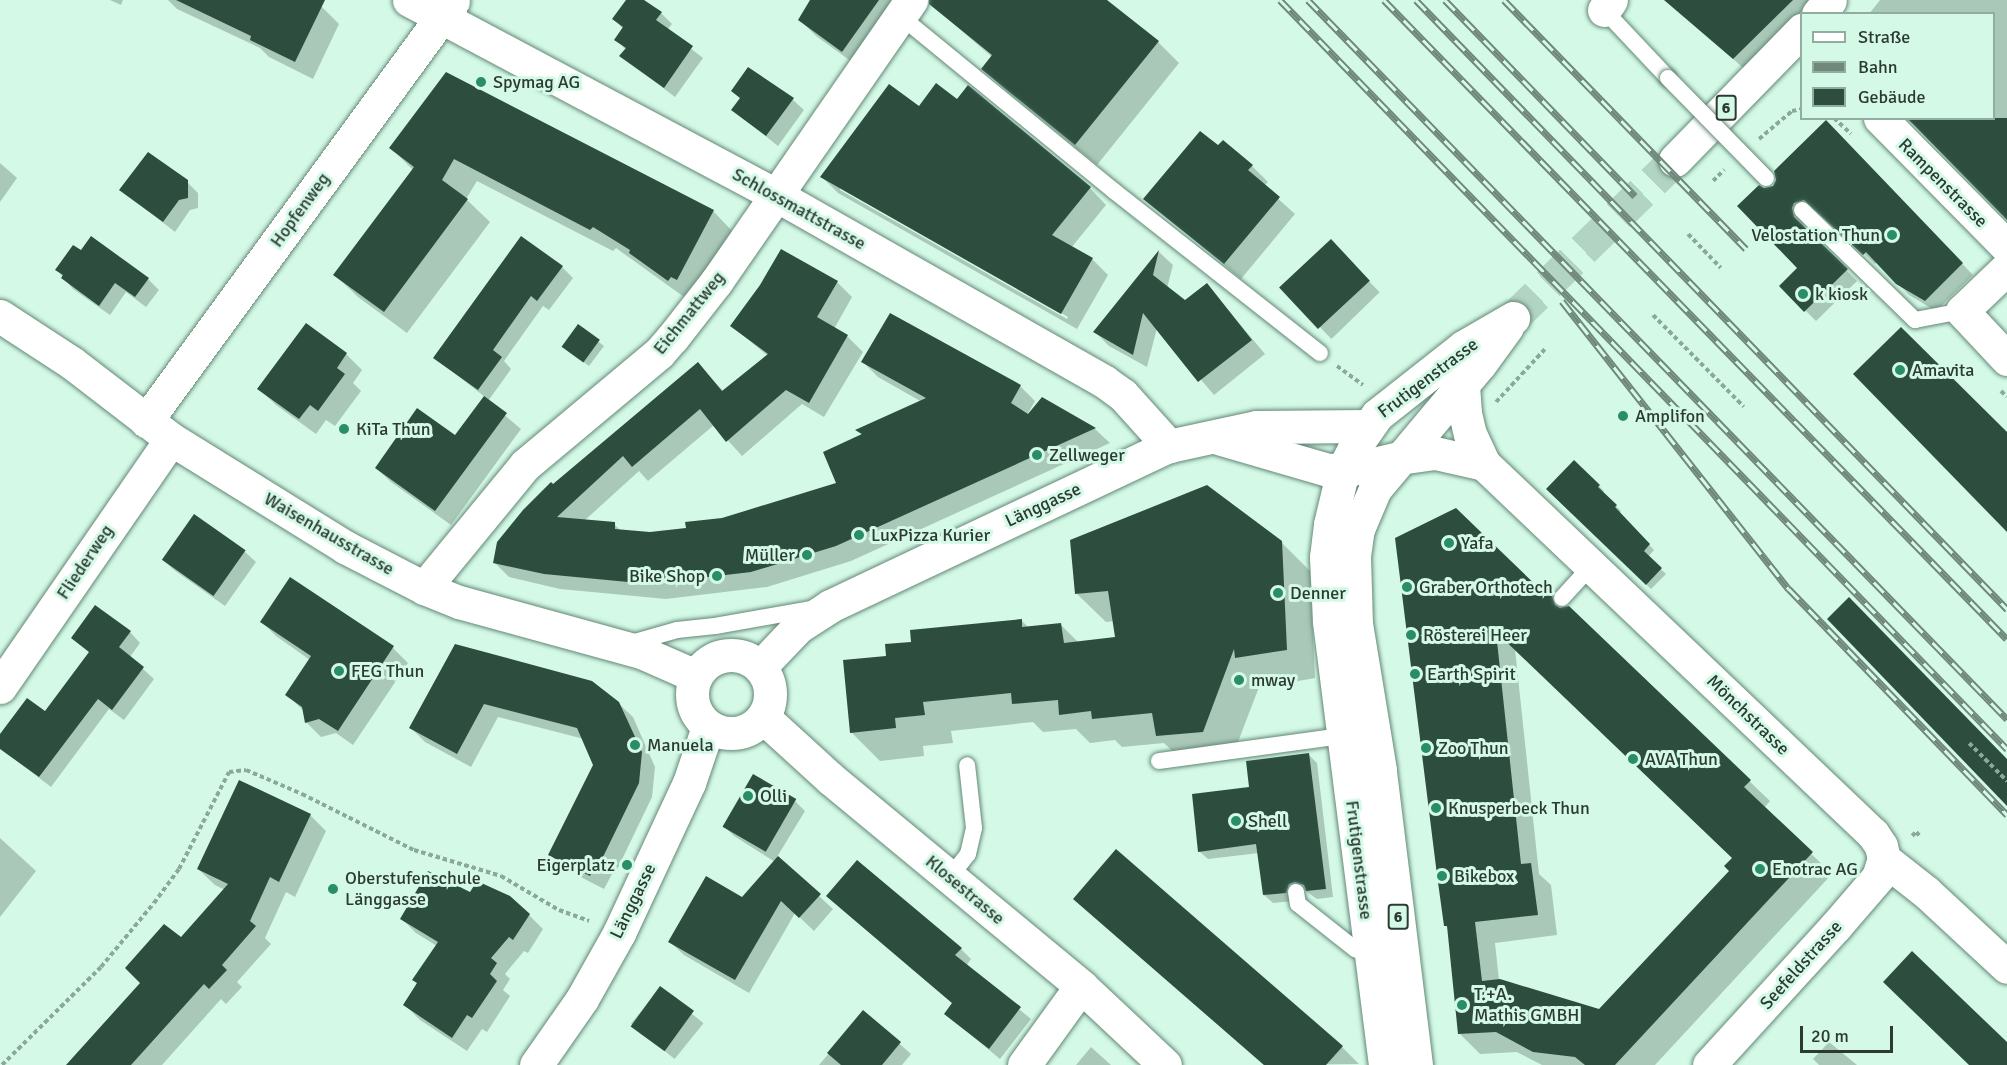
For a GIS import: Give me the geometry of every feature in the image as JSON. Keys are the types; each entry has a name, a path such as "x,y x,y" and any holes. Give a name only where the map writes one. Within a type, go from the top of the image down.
{"street":[{"name":"Schlossmattstrasse","path":"409,0 448,9 1105,382 1123,395 1169,446"},
{"path":"1820,12 1830,0"},
{"name":"Eichmattweg","path":"424,588 525,465 673,337 716,282 905,7"},
{"name":"Hopfenweg","path":"159,430 448,9"},
{"name":"6","path":"1675,160 1789,57 1800,34"},
{"name":"Rampenstrasse","path":"1882,120 2007,247"},
{"path":"2007,268 1962,311 2007,359"},
{"name":"Waisenhausstrasse","path":"0,316 72,363 159,430 345,547 424,588 459,602 641,652 696,676"},
{"name":"Frutigenstrasse","path":"1385,1065 1371,956 1359,734 1354,556 1364,509 1375,489 1463,385 1513,318 1463,347 1405,392 1368,426 1343,470 1327,540 1326,587 1359,734 1416,1065"},
{"name":"Mönchstrasse","path":"1463,385 1465,414 1470,434 1484,464 1873,834 1881,846 1884,859 1906,874 2007,967"},
{"path":"1405,392 1448,454"},
{"name":"Länggasse","path":"760,667 798,627 830,606 1169,446 1257,427 1368,426"},
{"name":"Fliederweg","path":"0,687 159,430"},
{"name":"Länggasse","path":"1213,437 1328,470 1343,470 1400,458"},
{"name":"Mönchstrasse","path":"1400,458 1424,453 1448,454 1484,464"},
{"path":"726,655 738,655 760,667 766,676 771,697 763,717 756,725 738,733 727,734 708,726 700,719 692,698 696,676 714,659 726,655"},
{"name":"Klosestrasse","path":"763,717 831,779 1081,986 1165,1065"},
{"name":"Länggasse","path":"536,1065 582,999 619,933 689,783 708,726"},
{"name":"Seefeldstrasse","path":"1709,1065 1878,877 1884,859"},
{"path":"1024,1065 1081,986"}],"lane":[{"path":"1607,5 1668,78 1766,178"},
{"path":"905,7 1124,198 1320,353"},
{"path":"1802,210 1915,320 1962,311"},
{"path":"1562,598 1592,565"},
{"path":"618,646 677,630 715,626 830,606"},
{"path":"1159,761 1277,751 1359,734"},
{"path":"950,877 968,854 974,828 967,765"},
{"path":"1296,892 1298,904 1355,949 1371,956"}],"path":[{"path":"1688,234 1721,268"},
{"path":"1653,315 1744,407"},
{"path":"1493,406 1545,350"},
{"path":"1320,353 1368,389"},
{"path":"1969,742 2007,782"},
{"path":"2,1065 101,967 154,903 179,868 229,772 246,770 284,786 414,850 501,876 559,910 619,933"}],"building":[{"path":"176,0 325,0 295,62 250,40 251,36"},
{"path":"626,0 644,0 662,12 656,20 693,46 664,88 619,56 626,48 614,40 623,27 612,19"},
{"path":"810,0 879,0 842,52 798,20"},
{"path":"929,0 1107,0 1159,41 1075,145 981,69 992,55 929,4"},
{"path":"1664,0 1793,0 1733,59"},
{"path":"748,67 794,98 766,136 731,110 740,98 731,91"},
{"path":"446,72 714,210 677,280 671,277 668,281 629,253 630,250 593,227 590,230 454,159 442,180 468,199 384,312 333,275 414,167 389,148"},
{"path":"936,83 957,99 968,85 1091,187 1052,235 1093,258 1061,314 820,177 889,84 919,106"},
{"path":"2007,118 2007,220 1909,120"},
{"path":"1826,120 1963,263 1925,301 1896,284 1866,252 1863,255 1804,200 1794,203 1792,208 1794,217 1848,269 1804,312 1779,286 1797,268 1737,206 1759,185 1764,188 1773,186 1776,180 1774,171"},
{"path":"1200,131 1218,145 1223,140 1253,165 1248,170 1280,197 1224,264 1143,199"},
{"path":"148,152 188,180 188,198 179,200 163,222 119,190"},
{"path":"91,236 149,278 135,297 115,283 99,306 61,278 63,275 55,270 73,245 81,250"},
{"path":"521,236 563,266 537,301 531,296 493,350 502,357 478,390 433,358"},
{"path":"1331,239 1370,281 1318,329 1279,287"},
{"path":"781,249 838,281 817,317 848,335 809,403 786,390 726,442 700,409 632,467 623,456 557,517 615,522 615,529 650,532 686,528 685,522 722,518 836,483 823,452 862,434 855,430 926,398 861,362 890,313 1021,385 1011,403 1028,414 1042,397 1096,428 836,546 751,572 649,584 544,574 493,563 497,542 523,510 551,482 553,484 698,362 722,391 768,354 730,326 760,285"},
{"path":"1159,250 1153,275 1185,300 1207,283 1252,340 1198,382 1143,313 1133,355 1093,332"},
{"path":"306,323 347,353 337,368 345,374 318,411 310,405 299,419 257,389"},
{"path":"578,324 600,340 583,363 562,347"},
{"path":"1901,327 2007,432 2007,532 1853,374"},
{"path":"484,396 507,413 435,511 375,468 417,408 455,435"},
{"path":"1574,460 1600,485 1598,487 1617,505 1615,507 1650,544 1644,551 1662,568 1646,585 1546,489"},
{"path":"1207,485 1282,541 1287,650 1235,658 1234,649 1203,732 1156,736 1152,713 1092,719 1091,711 1059,715 1058,700 1012,704 1011,693 923,702 925,715 895,718 896,728 850,733 843,660 886,656 885,644 911,642 910,630 1022,619 1022,627 1061,623 1064,643 1115,637 1108,591 1075,594 1070,540"},
{"path":"1456,508 1543,592 1549,586 1554,591 1552,596 1555,605 1560,608 1569,606 1751,780 1744,787 1813,852 1615,1065 1585,1065 1575,1057 1533,1052 1496,1032 1458,1034 1447,926 1444,926 1437,875 1395,538","holes":["1496,632 1732,858 1724,866 1729,871 1599,1009 1500,979 1482,981 1475,922 1538,915 1531,863 1521,864"]},
{"path":"194,514 246,550 213,596 162,560"},
{"name":"FEG Thun","path":"290,577 394,646 338,731 319,719 305,723 302,707 285,695 311,656 260,622"},
{"path":"1849,597 2007,759 2007,806 1827,619"},
{"path":"95,605 131,631 119,647 144,667 112,710 98,699 39,777 0,749 0,734 27,698 45,711 89,652 71,638"},
{"path":"455,644 592,681 619,702 642,752 639,783 601,861 598,861 590,876 548,855 593,765 577,728 484,704 457,754 409,728"},
{"path":"1309,753 1326,889 1306,891 1304,885 1295,882 1289,884 1286,893 1263,895 1256,844 1198,852 1192,794 1249,787 1246,761"},
{"path":"753,774 796,799 766,852 722,827"},
{"path":"239,780 311,814 279,882 270,877 250,921 256,926 222,965 227,970 209,989 204,984 131,1065 66,1065 140,983 125,968 164,924 181,937 228,884 197,869"},
{"path":"1116,849 1343,1046 1326,1065 1264,1065 1073,899"},
{"path":"778,856 821,894 799,918 781,901 735,980 668,942 706,876 742,897"},
{"path":"857,860 962,948 955,955 1021,1007 989,1049 944,1014 952,1003 826,896"},
{"path":"428,871 470,892 477,881 510,896 530,914 513,940 509,937 491,958 497,963 490,974 497,981 472,1018 467,1015 452,1038 403,1005 417,983 412,980 438,942 400,919"},
{"path":"1912,951 2007,1042 2007,1065 1969,1065 1883,982"},
{"path":"660,986 694,1011 665,1051 631,1026"},
{"path":"863,1010 901,1042 882,1065 841,1065 827,1053"}],"tunnel":[{"path":"1513,318 1675,160"}],"railway":[{"path":"1280,0 2007,749"},
{"path":"1308,0 2007,719"},
{"path":"1384,0 2007,639"},
{"path":"1416,0 2007,609"},
{"path":"1445,0 1635,196"},
{"path":"1504,0 1746,249"},
{"path":"1562,301 1789,589 2007,815"}],"place":[{"name":"Spymag AG","path":"481,82"},
{"name":"Velostation Thun","path":"1892,235"},
{"name":"k kiosk","path":"1803,294"},
{"name":"Amavita","path":"1900,370"},
{"name":"Amplifon","path":"1623,416"},
{"name":"KiTa Thun","path":"344,429"},
{"name":"Zellweger","path":"1037,455"},
{"name":"LuxPizza Kurier","path":"859,535"},
{"name":"Yafa","path":"1449,543"},
{"name":"Müller","path":"807,555"},
{"name":"Bike Shop","path":"717,576"},
{"name":"Graber Orthotech","path":"1407,587"},
{"name":"Denner","path":"1278,593"},
{"name":"Rösterei Heer","path":"1411,635"},
{"name":"FEG Thun","path":"339,671"},
{"name":"Earth Spirit","path":"1415,674"},
{"name":"mway","path":"1239,680"},
{"name":"Manuela","path":"635,745"},
{"name":"Zoo Thun","path":"1426,748"},
{"name":"AVA Thun","path":"1633,759"},
{"name":"Olli","path":"748,796"},
{"name":"Knusperbeck Thun","path":"1436,808"},
{"name":"Shell","path":"1236,821"},
{"name":"Eigerplatz","path":"627,865"},
{"name":"Enotrac AG","path":"1760,869"},
{"name":"Bikebox","path":"1442,876"},
{"name":"Oberstufenschule Länggasse","path":"333,889"},
{"name":"T.+A. Mathis GMBH","path":"1462,1005"}]}
